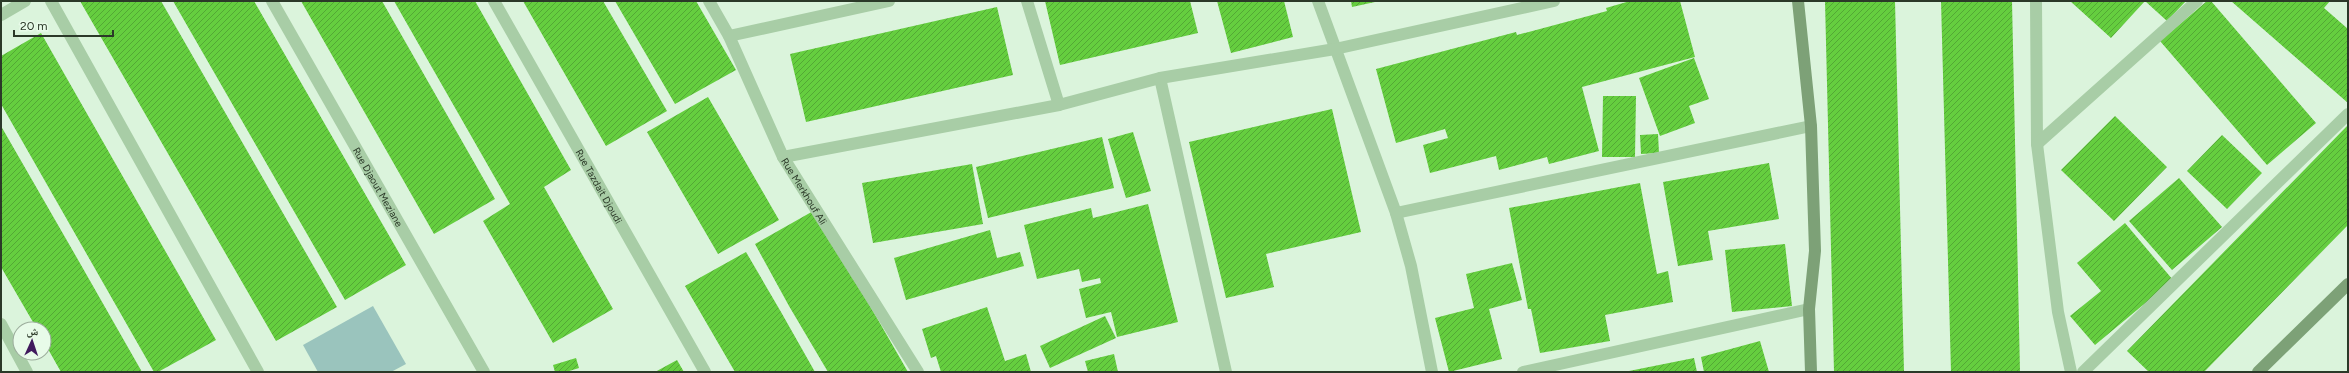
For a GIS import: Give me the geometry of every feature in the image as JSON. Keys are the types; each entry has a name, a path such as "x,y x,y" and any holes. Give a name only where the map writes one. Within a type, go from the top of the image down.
{"street":[{"path":"1,15 25,1"},
{"path":"50,1 258,372"},
{"name":"Rue Djaout Meziane","path":"272,1 484,372"},
{"name":"Rue Tazdait Djoudi","path":"494,1 705,372"},
{"name":"Rue Merkhouf Ali","path":"709,1 729,36 783,157 918,372"},
{"path":"729,36 889,1"},
{"path":"1027,1 1059,105"},
{"path":"1318,1 1396,213 1411,266 1432,372"},
{"path":"783,157 1059,105 1160,78 1335,49 1554,1"},
{"path":"1798,1 1811,126 1815,251 1809,309 1811,372"},
{"path":"2036,1 2037,144 2058,312 2071,372"},
{"path":"2037,144 2197,1"},
{"path":"1160,78 1226,372"},
{"path":"2083,372 2348,114"},
{"path":"1396,213 1811,126"},
{"path":"2258,372 2348,284"},
{"path":"1523,372 1809,309"},
{"path":"1,324 28,372"}],"shaded area":[{"path":"373,306 406,364 391,372 318,372 303,345"}],"building":[{"path":"80,1 161,1 337,307 276,341"},
{"path":"173,1 254,1 406,265 345,300"},
{"path":"301,1 382,1 495,199 434,234"},
{"path":"394,1 475,1 571,170 544,187 613,309 553,343 483,221 510,204"},
{"path":"523,1 603,1 667,111 606,146"},
{"path":"615,1 696,1 736,70 675,104"},
{"path":"1045,1 1190,1 1198,33 1060,65"},
{"path":"1217,1 1284,1 1293,37 1231,53"},
{"path":"1351,1 1375,1 1375,2 1352,7"},
{"path":"1630,1 1680,1 1695,57 1582,87 1599,151 1549,164 1547,157 1499,170 1496,156 1430,173 1423,145 1448,138 1445,129 1396,143 1376,69 1516,32 1517,35 1607,11 1606,8"},
{"path":"1825,1 1895,1 1904,372 1834,372"},
{"path":"1941,1 2012,1 2020,372 1951,372"},
{"path":"2070,1 2145,1 2111,38"},
{"path":"2145,1 2186,1 2167,21"},
{"path":"2207,1 2211,1 2316,123 2267,165 2160,41"},
{"path":"2231,1 2330,1 2324,8 2348,29 2348,103"},
{"path":"997,7 1013,75 806,122 790,54"},
{"path":"41,33 216,340 158,372 154,372 1,104 1,56"},
{"path":"1694,58 1709,99 1689,106 1695,123 1660,136 1639,78"},
{"path":"1603,96 1636,96 1635,157 1602,157"},
{"path":"708,97 779,220 718,254 647,132"},
{"path":"1332,109 1361,232 1266,254 1274,287 1226,298 1189,142"},
{"path":"2115,116 2167,167 2114,221 2061,170"},
{"path":"2348,125 2348,225 2204,372 2149,372 2127,351"},
{"path":"1,126 142,372 61,372 52,356 52,321 32,321 1,267"},
{"path":"1133,132 1151,191 1126,198 1108,139"},
{"path":"1658,134 1659,153 1641,154 1640,135"},
{"path":"2222,135 2262,173 2227,209 2187,171"},
{"path":"1102,137 1114,188 988,218 976,167"},
{"path":"1769,163 1779,219 1708,231 1713,260 1678,266 1663,182"},
{"path":"972,164 983,224 873,243 862,183"},
{"path":"2179,178 2222,227 2172,270 2129,221"},
{"path":"1640,183 1657,274 1668,271 1673,302 1605,315 1610,341 1540,353 1531,309 1528,309 1509,208"},
{"path":"1148,204 1178,322 1117,337 1111,312 1086,318 1079,289 1101,283 1100,278 1082,282 1079,269 1037,279 1024,225 1091,208 1093,218"},
{"path":"815,210 908,372 828,372 789,306 755,244"},
{"path":"2125,223 2173,280 2095,345 2070,316 2101,291 2077,263"},
{"path":"990,230 997,258 1020,252 1024,266 906,300 894,258"},
{"path":"1785,244 1792,306 1732,312 1725,250"},
{"path":"746,252 815,372 735,372 685,286"},
{"path":"1512,263 1522,300 1489,309 1502,359 1449,372 1435,318 1474,308 1466,274"},
{"path":"987,307 1005,361 1026,354 1031,372 941,372 936,356 931,358 922,329"},
{"path":"1105,316 1116,338 1050,368 1040,346"},
{"path":"1760,341 1769,372 1704,372 1701,357"},
{"path":"1114,354 1118,372 1088,372 1085,361"},
{"path":"576,358 579,368 566,372 555,372 553,365"},
{"path":"1694,358 1697,372 1629,372 1629,371"},
{"path":"677,360 684,372 655,372"}]}
